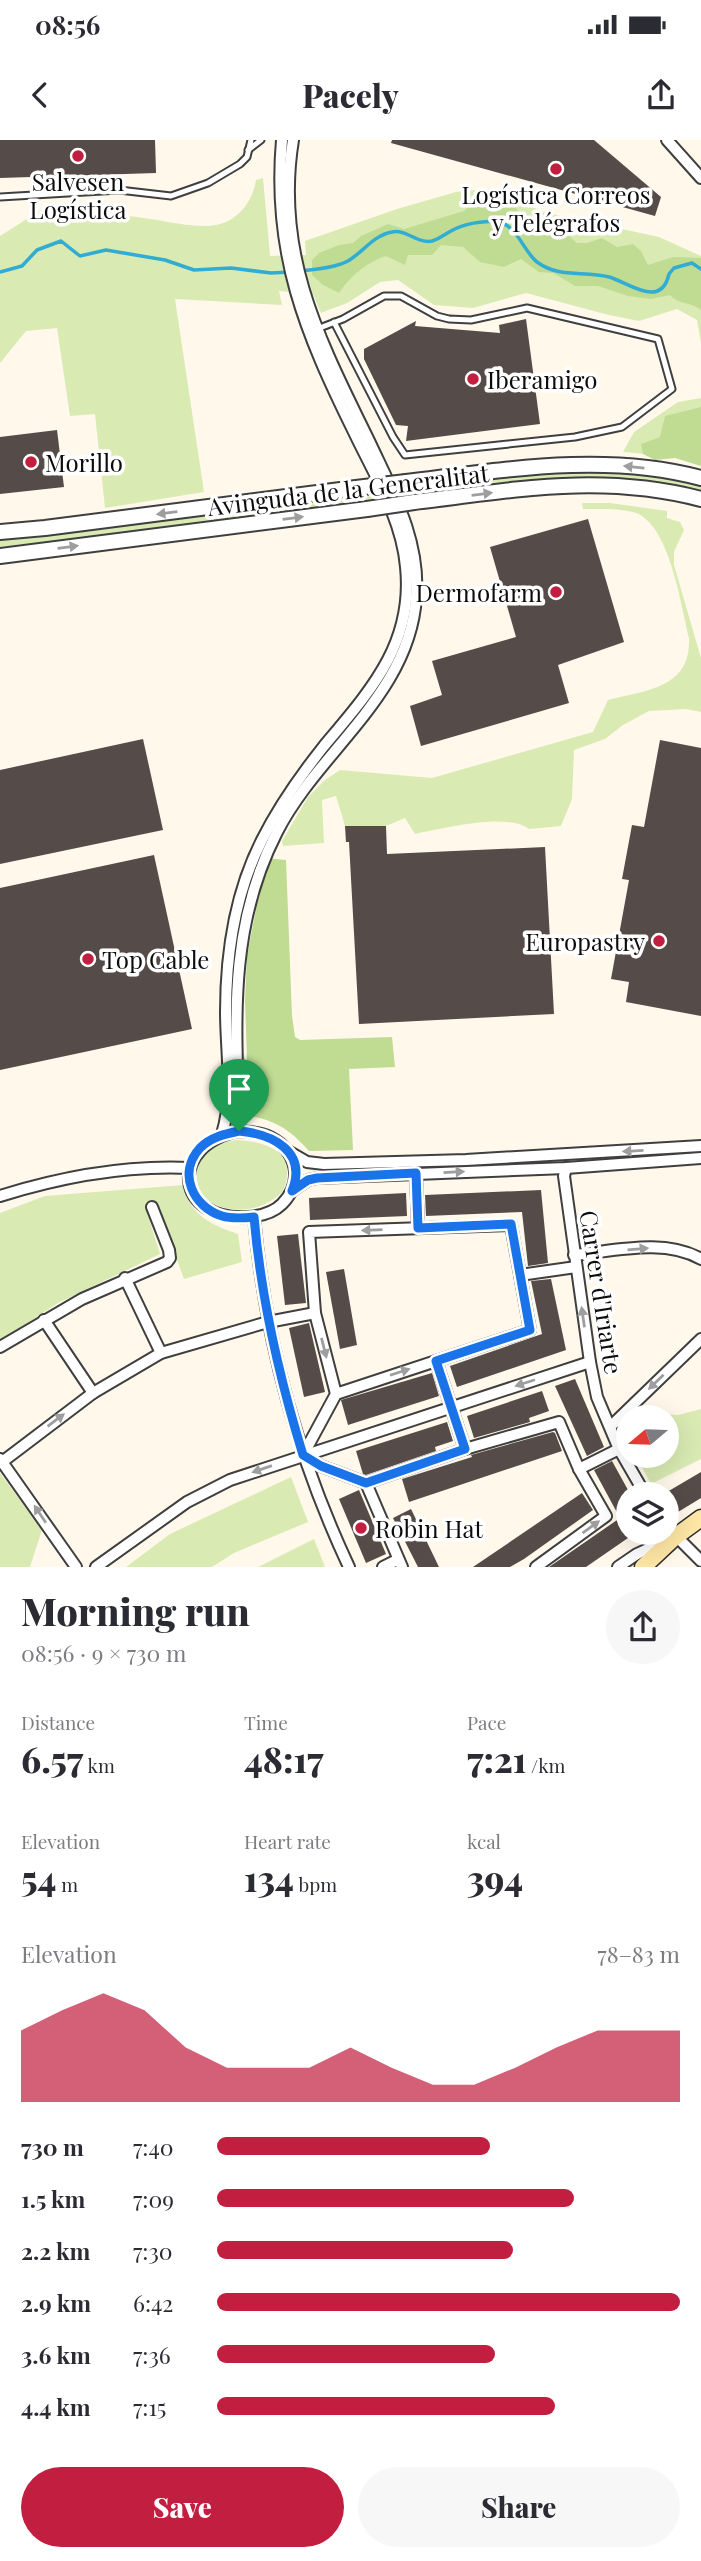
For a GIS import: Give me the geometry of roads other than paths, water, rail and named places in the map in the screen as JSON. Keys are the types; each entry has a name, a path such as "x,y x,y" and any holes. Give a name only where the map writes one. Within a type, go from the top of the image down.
{"main road":[{"path":"679,1528 701,1518"},
{"path":"643,1567 661,1545"}],"street":[{"path":"222,1134 229,1104 226,1012 228,967 233,925 248,872 261,841 290,792 379,678 398,638 407,591 406,566 395,521 322,365 301,297 290,256 279,194 282,140"},
{"path":"290,256 290,159 293,140"},
{"path":"667,140 701,178"},
{"path":"239,1131 236,1023 238,964 247,908 262,862 297,799 390,679 409,636 416,598 415,558 406,520 301,297"},
{"name":"Avinguda de la Generalitat","path":"0,532 515,468 578,464 643,468 701,478"},
{"name":"Avinguda de la Generalitat","path":"0,556 414,502 577,484 642,487 701,499"},
{"path":"701,1146 324,1164 307,1162 269,1136 239,1131 222,1134 200,1149 190,1168 190,1185 192,1192 210,1211 224,1217 254,1217 279,1207 292,1191 308,1180 317,1178 566,1168 701,1158"},
{"path":"288,1151 296,1171 292,1191"},
{"path":"0,1196 81,1175 190,1168"},
{"name":"Carrer d'Iriarte","path":"566,1168 564,1176 590,1362 597,1397 616,1440"},
{"path":"416,1173 418,1228"},
{"path":"0,1347 44,1320 125,1279 167,1262 170,1258 152,1207"},
{"path":"254,1217 268,1322 286,1399 328,1522 349,1567"},
{"path":"303,1455 336,1394 315,1312 309,1232 511,1224 530,1330 336,1394"},
{"path":"574,1255 671,1248 685,1250 701,1259"},
{"path":"520,1275 576,1267"},
{"path":"125,1279 161,1353"},
{"path":"76,1567 1,1460 93,1393 161,1353 268,1322 315,1312"},
{"path":"44,1320 93,1393"},
{"path":"611,1426 701,1339"},
{"path":"436,1361 465,1449"},
{"path":"96,1567 187,1502 230,1480 590,1362"},
{"path":"303,1455 321,1466 361,1482 559,1422 579,1469 606,1516 536,1567"},
{"path":"579,1469 616,1450"},
{"path":"361,1482 400,1564 383,1567"},
{"path":"679,1540 701,1561"},
{"path":"618,1567 652,1545"}],"lane":[{"path":"0,197 119,190 171,196 208,183 229,170 247,157 251,140"},
{"path":"248,150 261,140"},
{"path":"317,329 384,296 401,296 437,316 449,319 471,320 527,308 658,339 672,389 622,427 575,437 405,455 393,437 334,322"}],"waterway":[{"path":"301,271 343,263 380,237 392,232 432,241 461,226 480,222 504,224 515,233 537,262 554,271 609,277 643,291 659,290 665,285 674,268 692,263 701,269"},
{"path":"0,272 22,266 37,250 61,241 80,256 106,250 165,260 194,270 231,268 271,273 290,272"}],"place":[{"name":"Salvesen Logística","path":"78,156"},
{"name":"Logística Correos y Telégrafos","path":"556,169"},
{"name":"Iberamigo","path":"473,379"},
{"name":"Morillo","path":"31,462"},
{"name":"Dermofarm","path":"556,592"},
{"name":"Europastry","path":"659,941"},
{"name":"Top Cable","path":"88,959"},
{"name":"Robin Hat","path":"361,1528"}]}
